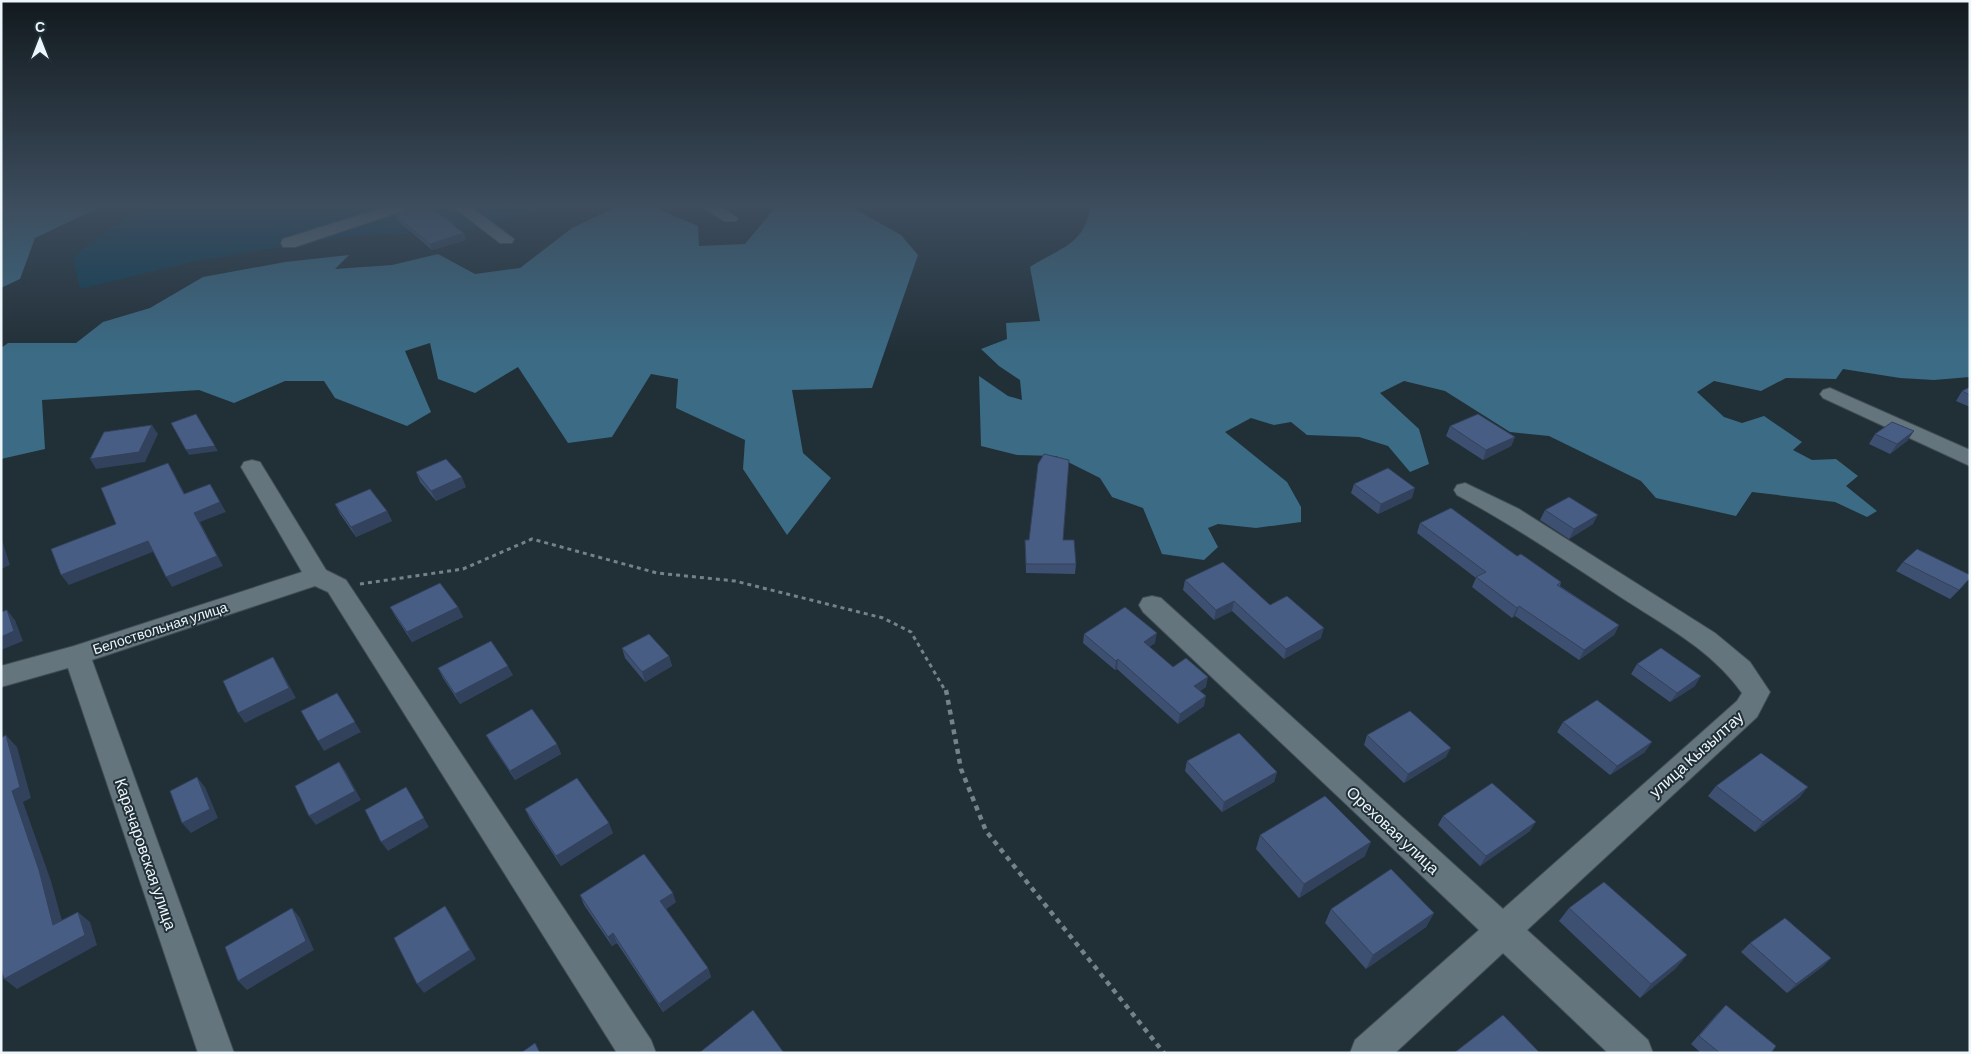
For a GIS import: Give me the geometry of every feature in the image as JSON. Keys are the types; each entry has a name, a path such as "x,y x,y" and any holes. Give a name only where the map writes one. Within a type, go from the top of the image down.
{"street":[{"path":"1830,394 1970,459"},
{"path":"252,467 638,1053"},
{"name":"улица Кызылтау","path":"1368,1053 1747,708 1756,692 1740,668 1706,640 1511,514 1465,490"},
{"name":"Белоствольная улица","path":"1,677 328,581"},
{"name":"Ореховая улица","path":"1152,605 1501,931 1635,1053"},
{"name":"Карачаровская улица","path":"77,655 216,1053"}],"path":[{"path":"328,581 406,579 463,569 532,539 657,573 735,581 883,618 911,632 946,690 961,769 986,831 1164,1053"}],"shaded area":[{"path":"1,256 28,256 20,279 1,288"},
{"path":"225,256 201,260 80,289 73,257"},
{"path":"348,256 335,269 392,265 429,256 442,256 475,274 520,268 535,256 918,256 872,388 792,390 803,453 831,478 787,535 743,469 745,440 676,408 678,379 651,374 612,437 568,443 518,367 475,393 438,379 430,343 405,351 431,412 407,426 335,398 324,381 285,381 234,403 199,390 42,400 45,449 1,459 1,348 8,343 76,343 103,322 150,308 203,277 285,262"},
{"path":"1049,256 1970,256 1970,377 1934,380 1900,378 1843,369 1836,379 1786,378 1761,391 1714,381 1697,392 1724,417 1742,423 1764,416 1802,442 1793,450 1812,460 1836,459 1858,476 1846,486 1877,511 1867,517 1835,502 1752,492 1736,516 1656,498 1641,481 1549,436 1510,432 1445,391 1404,381 1380,393 1419,429 1429,464 1410,472 1388,446 1359,437 1307,435 1291,422 1274,425 1251,418 1225,432 1287,482 1301,507 1301,522 1256,528 1218,524 1208,528 1218,547 1204,560 1162,554 1143,508 1112,497 1100,478 1056,456 1017,455 981,446 979,376 1008,396 1022,400 1020,380 999,366 981,349 1007,339 1006,323 1040,321 1030,267"}],"building":[{"path":"1970,387 1970,395 1962,391"},
{"path":"196,414 215,446 186,450 171,423"},
{"path":"1478,414 1515,437 1486,450 1450,426"},
{"path":"1892,422 1914,431 1897,444 1875,434"},
{"path":"152,425 139,452 90,459 104,432"},
{"path":"1044,454 1069,460 1063,540 1074,540 1076,564 1026,564 1025,540 1029,540 1038,464"},
{"path":"446,459 462,477 431,491 416,472"},
{"path":"168,463 184,494 210,484 220,502 194,513 217,556 166,577 148,541 61,575 51,549 116,524 101,488"},
{"path":"1388,468 1415,488 1381,504 1354,484"},
{"path":"370,489 387,511 351,527 335,504"},
{"path":"1569,497 1598,515 1574,529 1545,510"},
{"path":"1451,508 1517,556 1521,554 1561,582 1557,585 1619,625 1584,650 1519,606 1517,608 1476,577 1486,572 1420,523"},
{"path":"1917,549 1970,575 1970,578 1959,590 1903,562"},
{"path":"1223,562 1270,605 1287,596 1324,628 1286,649 1234,601 1216,610 1185,580"},
{"path":"440,583 458,607 407,632 390,607"},
{"path":"1125,607 1157,633 1144,642 1173,667 1186,658 1208,677 1194,686 1206,696 1180,714 1118,659 1116,661 1084,634"},
{"path":"7,610 14,631 1,637 1,612"},
{"path":"649,634 669,656 642,672 622,648"},
{"path":"491,641 508,666 455,694 438,668"},
{"path":"1661,648 1701,676 1677,693 1637,664"},
{"path":"273,657 289,688 238,713 223,681"},
{"path":"337,693 355,722 318,741 301,711"},
{"path":"1597,700 1652,742 1617,766 1563,722"},
{"path":"532,709 557,744 510,771 486,735"},
{"path":"1410,711 1451,748 1408,774 1367,735"},
{"path":"1239,733 1277,772 1224,802 1187,761"},
{"path":"6,735 20,787 12,791 39,870 53,925 78,912 85,935 4,979 1,968 1,738"},
{"path":"1761,753 1808,787 1763,822 1716,786"},
{"path":"339,762 355,791 309,816 295,786"},
{"path":"197,777 210,809 182,823 170,791"},
{"path":"577,778 609,823 556,856 525,809"},
{"path":"1492,783 1536,822 1486,856 1443,816"},
{"path":"406,787 424,818 381,842 365,810"},
{"path":"1325,796 1371,842 1304,884 1260,835"},
{"path":"644,854 673,893 660,901 708,968 659,1004 613,933 608,937 580,895"},
{"path":"1391,869 1434,913 1373,955 1331,909"},
{"path":"1604,882 1687,955 1651,984 1569,908"},
{"path":"445,906 470,950 417,984 394,938"},
{"path":"292,908 306,941 238,981 225,947"},
{"path":"1785,918 1831,958 1796,984 1750,943"},
{"path":"1726,1005 1776,1046 1771,1053 1720,1053 1699,1036"},
{"path":"753,1010 784,1053 699,1053"},
{"path":"1503,1015 1540,1053 1454,1053"},
{"path":"535,1043 540,1053 521,1053"}]}
